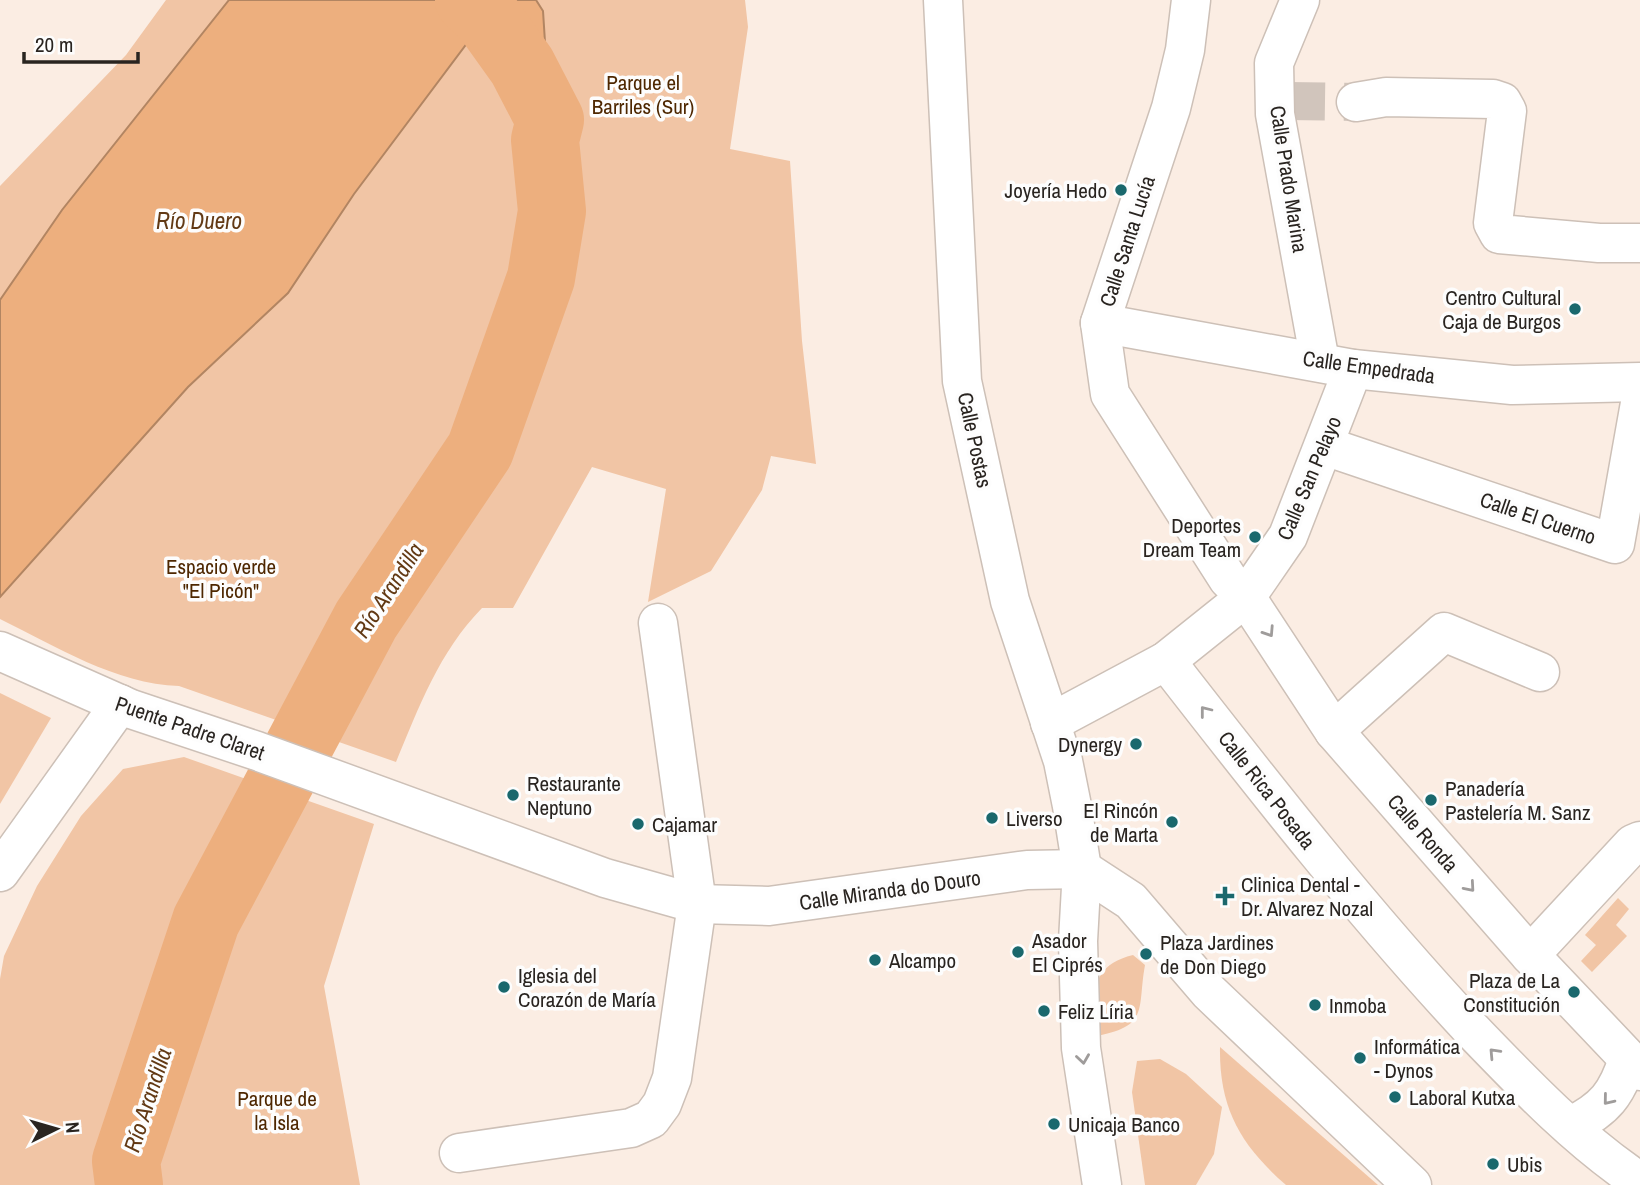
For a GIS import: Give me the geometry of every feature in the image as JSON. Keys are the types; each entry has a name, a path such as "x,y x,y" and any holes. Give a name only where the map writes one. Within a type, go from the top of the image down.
{"street":[{"name":"Calle Postas","path":"943,0 962,381 1010,601 1063,761 1082,869"},
{"name":"Calle Santa Lucía","path":"1191,0 1185,50 1171,108 1100,323 1110,394 1237,588"},
{"name":"Calle Prado Marina","path":"1300,0 1274,63 1281,108 1337,365"},
{"path":"1356,102 1386,97 1493,99 1502,103 1507,111 1493,223 1495,230 1499,234 1599,243 1640,243"},
{"name":"Calle Empedrada","path":"1100,323 1337,365 1512,385 1640,382"},
{"name":"Calle San Pelayo","path":"1050,723 1166,661 1288,536 1325,446 1337,365"},
{"name":"Calle El Cuerno","path":"1325,446 1615,544 1640,403"},
{"name":"Calle Ronda","path":"1237,588 1334,731 1530,955 1634,1065"},
{"path":"459,1153 631,1128 650,1119 663,1104 672,1079 697,904 658,623"},
{"path":"1334,731 1444,632 1540,672"},
{"name":"Puente Padre Claret","path":"0,651 120,704 384,797"},
{"name":"Calle Rica Posada","path":"1166,661 1339,881 1530,1090 1637,1180"},
{"path":"0,872 120,704"},
{"name":"Calle Miranda do Douro","path":"384,797 605,878 697,904 769,906 1027,870 1082,869"},
{"path":"1530,955 1633,844 1640,841"},
{"path":"1082,869 1078,941 1081,1048 1102,1185"},
{"path":"1082,869 1130,901 1209,992 1412,1185"},
{"path":"1571,1126 1599,1111 1634,1065"}],"green space":[{"path":"166,0 229,0 62,210 0,300 0,186 126,55"},
{"path":"536,0 745,0 748,27 730,149 790,161 802,341 816,464 771,456 762,490 711,571 648,602 666,489 592,467 513,608 482,608 454,643 432,681 396,762 179,686 155,684 109,671 64,652 0,619 0,597 188,387 288,293 354,194 487,17 533,114 550,119 543,11"},
{"path":"0,693 51,718 0,804"},
{"name":"Parque de la Isla","path":"184,757 374,824 324,986 360,1185 0,1185 0,979 4,956 37,886 81,816 123,769"},
{"path":"1618,898 1629,909 1616,925 1627,936 1592,972 1581,961 1596,945 1585,935"},
{"path":"1133,955 1145,965 1138,1013 1125,1027 1096,1036 1094,997 1100,975 1118,960"},
{"path":"1220,1047 1378,1185 1286,1185 1256,1155 1235,1124 1223,1089"},
{"path":"1160,1059 1186,1074 1222,1107 1214,1154 1196,1185 1145,1185 1132,1092 1137,1061"}],"water":[{"name":"Río Duero","path":"229,0 536,0 543,11 550,120 533,114 486,18 354,194 288,293 188,387 0,597 0,300 62,210"}],"waterway":[{"name":"Río Arandilla","path":"129,1185 126,1161 206,921 366,620 480,450 541,278 552,211 545,140 550,120 522,66 487,17 469,0"}],"tunnel":[{"path":"1287,101 1356,102"}],"place":[{"name":"Joyería Hedo","path":"1121,190"},
{"name":"Centro Cultural Caja de Burgos","path":"1575,309"},
{"name":"Deportes Dream Team","path":"1255,537"},
{"name":"Dynergy","path":"1136,744"},
{"name":"Restaurante Neptuno","path":"513,795"},
{"name":"Panadería Pastelería M. Sanz","path":"1431,800"},
{"name":"Liverso","path":"992,818"},
{"name":"El Rincón de Marta","path":"1172,822"},
{"name":"Cajamar","path":"638,824"},
{"name":"Clinica Dental - Dr. Alvarez Nozal","path":"1225,896"},
{"name":"Asador El Ciprés","path":"1018,952"},
{"name":"Plaza Jardines de Don Diego","path":"1146,954"},
{"name":"Alcampo","path":"875,960"},
{"name":"Iglesia del Corazón de María","path":"504,987"},
{"name":"Plaza de La Constitución","path":"1574,992"},
{"name":"Inmoba","path":"1315,1005"},
{"name":"Feliz Líria","path":"1044,1011"},
{"name":"Informática - Dynos","path":"1360,1058"},
{"name":"Laboral Kutxa","path":"1395,1097"},
{"name":"Unicaja Banco","path":"1054,1124"},
{"name":"Ubis","path":"1493,1164"}],"park label":[{"name":"Parque el Barriles (Sur)","path":"643,94"},
{"name":"Espacio verde \"El Picón\"","path":"221,578"}]}
